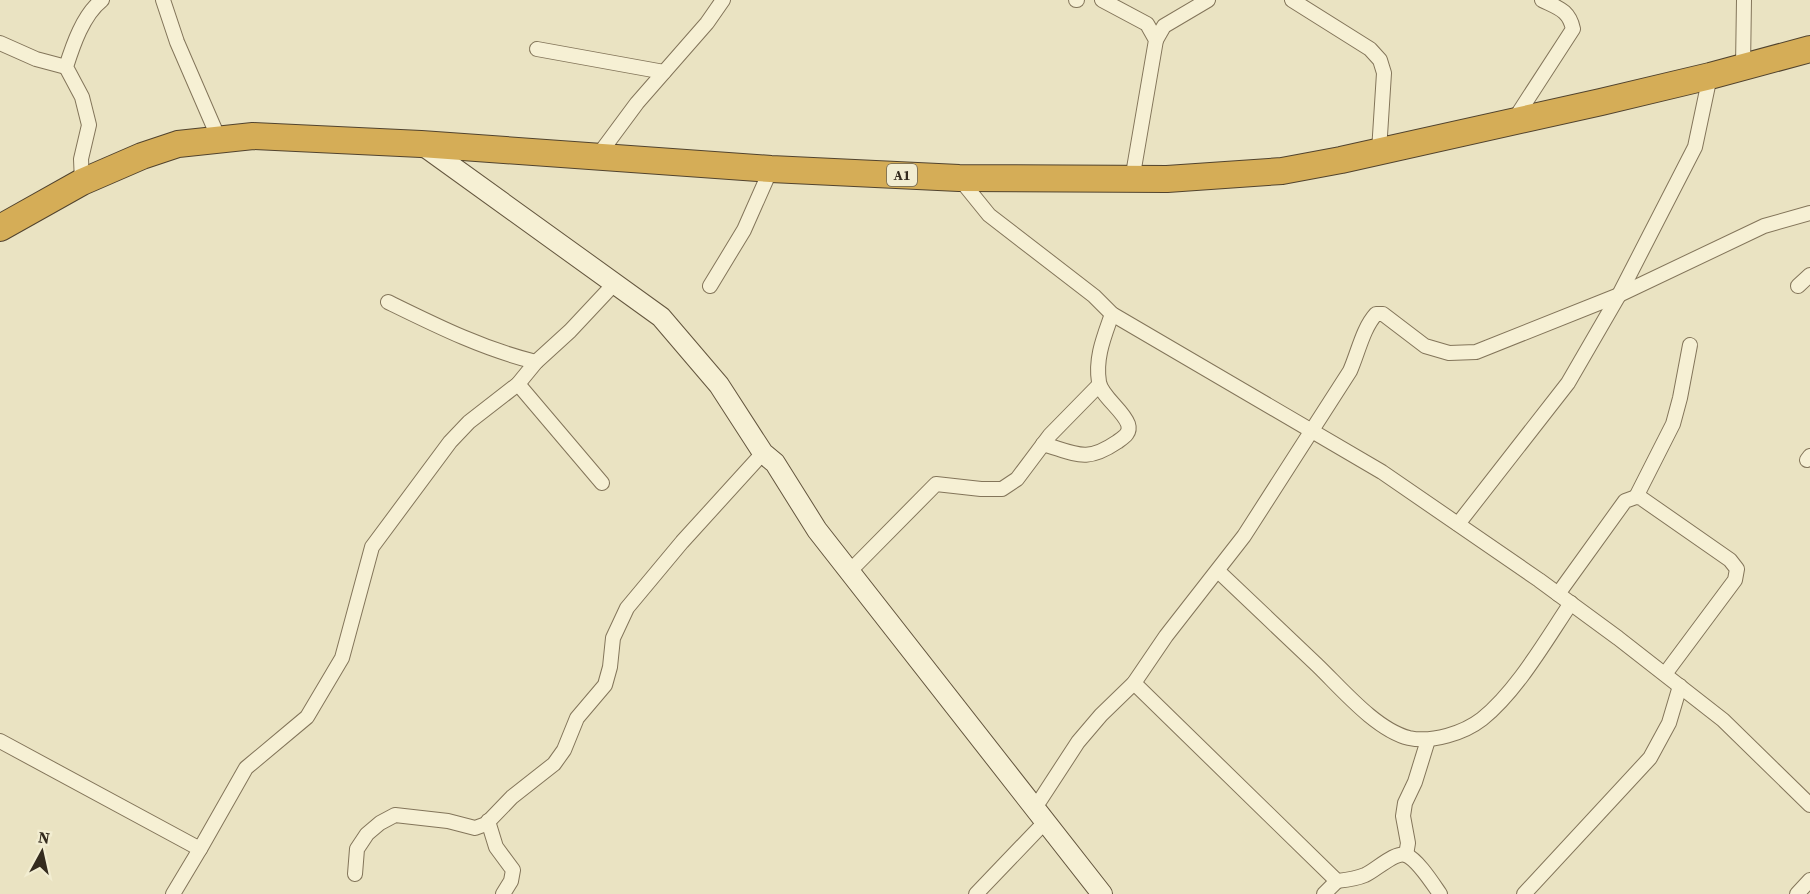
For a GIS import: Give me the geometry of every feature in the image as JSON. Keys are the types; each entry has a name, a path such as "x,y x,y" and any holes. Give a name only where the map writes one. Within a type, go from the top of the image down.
{"highway":[{"name":"A1","path":"0,228 82,182 142,156 178,144 253,136 421,144 771,169 959,178 1132,180 1282,171 1710,76 1810,49"}],"street":[{"path":"82,182 81,159 89,125 82,97 66,67 73,43 96,5 102,0"},
{"path":"163,0 177,42 219,139"},
{"path":"597,156 637,103 707,22 723,0"},
{"path":"1102,0 1146,24 1164,26"},
{"path":"1132,180 1156,40 1164,26 1208,0"},
{"path":"1292,0 1370,49 1380,60 1384,73 1379,151"},
{"path":"1514,121 1573,29 1571,19 1564,10 1542,0"},
{"path":"1743,66 1744,0"},
{"path":"1146,24 1156,40"},
{"path":"0,43 36,59 66,67"},
{"path":"537,49 664,72"},
{"path":"1458,524 1568,383 1619,295 1695,147 1710,76"},
{"path":"421,144 662,317 719,385 763,453 775,463 817,530 849,572 1102,894"},
{"path":"710,286 744,230 771,169"},
{"path":"959,178 989,215 1094,296 1112,314 1382,472 1571,603 1723,720 1810,805"},
{"path":"976,894 1040,815 1078,742 1101,715 1134,683 1166,636 1244,536 1350,371 1367,327 1376,314 1383,314 1425,346 1449,353 1476,352 1619,295 1764,226 1810,213"},
{"path":"1798,286 1810,275"},
{"path":"173,894 246,768 307,717 342,658 372,547 450,442 469,422 518,384 536,362 570,331 615,283"},
{"path":"388,302 462,338 503,354 536,362"},
{"path":"1043,444 1090,456 1100,453 1125,436 1129,429 1127,421 1099,385 1098,355 1112,314"},
{"path":"1636,497 1672,424 1680,398 1690,345"},
{"path":"518,384 602,483"},
{"path":"849,572 936,484 1002,489 1017,479 1043,444 1099,385"},
{"path":"355,874 357,849 367,834 380,823 395,815 448,821 475,828 488,821 512,796 554,764 564,750 577,718 605,685 610,667 613,638 627,608 682,542 763,453"},
{"path":"1558,594 1624,501 1636,497 1641,498 1730,560 1737,569 1735,580 1665,674"},
{"path":"1218,571 1386,728 1408,738 1428,740 1460,731 1481,719 1502,699 1531,663 1571,603"},
{"path":"1134,683 1337,880 1365,875 1398,855 1406,855 1415,862 1440,894"},
{"path":"1524,894 1650,758 1669,723 1680,686"},
{"path":"1406,855 1408,843 1403,816 1405,803 1415,782 1428,740"},
{"path":"0,741 200,849"},
{"path":"488,821 496,847 513,870 511,881 503,894"},
{"path":"1324,894 1337,880"},
{"path":"1797,894 1810,880"}]}
